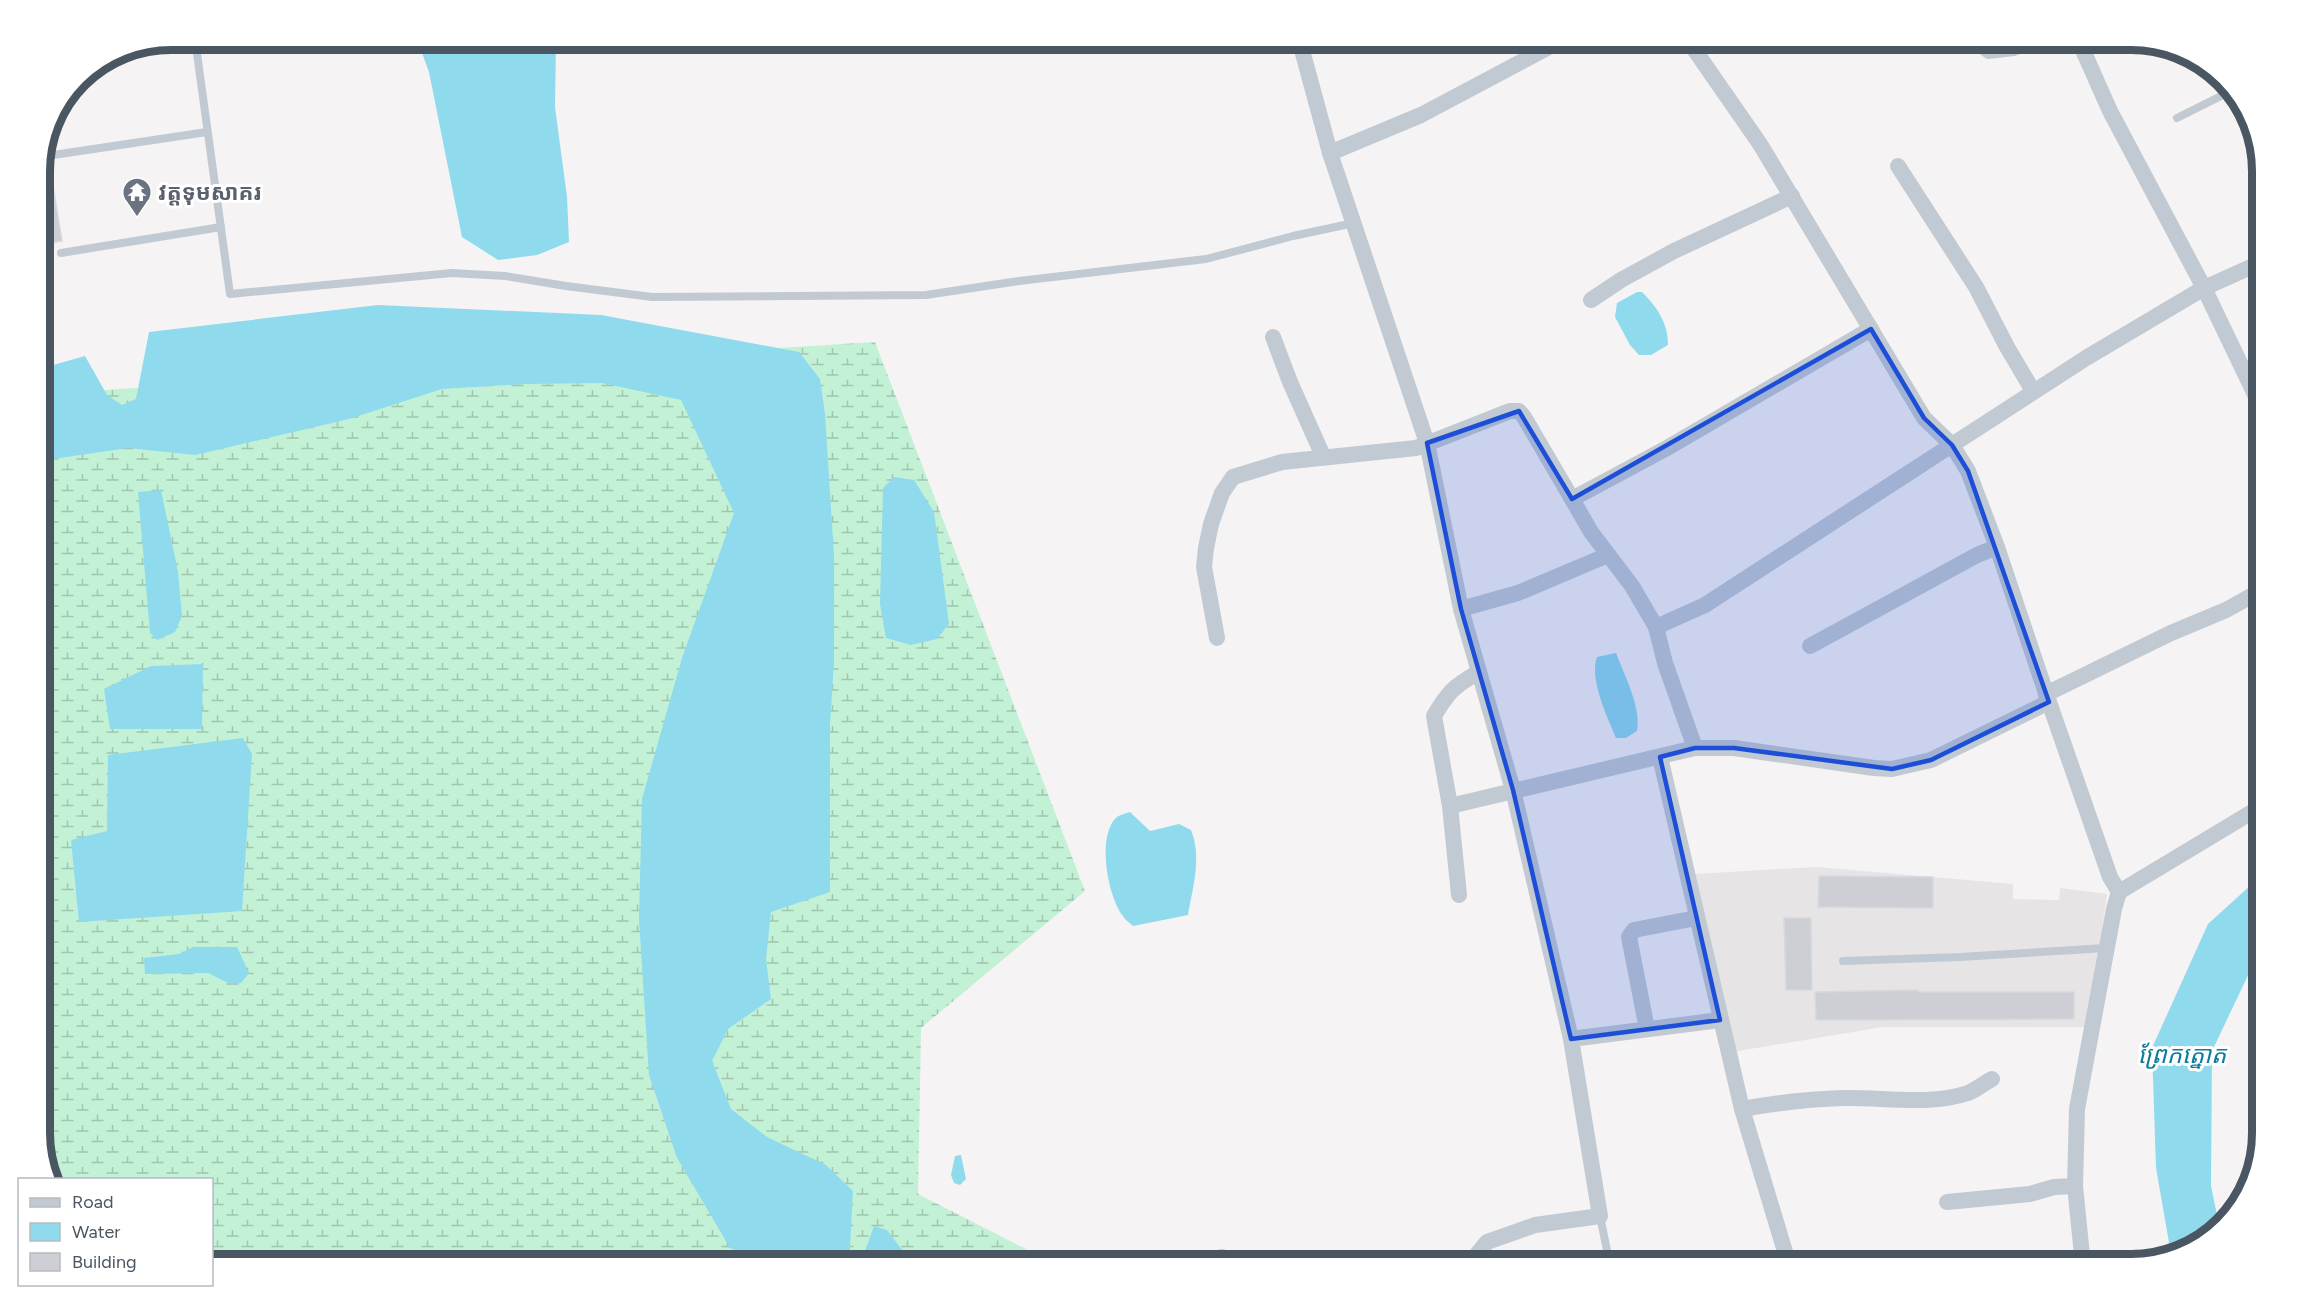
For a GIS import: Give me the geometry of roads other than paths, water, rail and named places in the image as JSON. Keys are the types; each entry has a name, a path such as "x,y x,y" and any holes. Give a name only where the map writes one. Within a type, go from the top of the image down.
{"street":[{"path":"1302,50 1330,153 1427,443 1431,472 1461,609 1513,790 1571,1039 1600,1216 1535,1225 1486,1242 1477,1254"},
{"path":"1330,153 1421,115 1543,50"},
{"path":"1695,50 1760,144 1924,418 1953,445 1968,471 1997,547 2110,877 2119,892"},
{"path":"2083,50 2110,111 2204,288 2251,387"},
{"path":"1898,166 1976,287 2033,391"},
{"path":"1591,300 1621,280 1674,251 1792,196"},
{"path":"1656,627 1705,605 2033,391 2204,288 2251,267"},
{"path":"1572,499 1871,329"},
{"path":"1273,337 1323,456"},
{"path":"1217,638 1204,567 1211,524 1222,493 1233,477 1282,462 1416,448 1510,411 1519,411 1591,532 1632,586 1656,627 1665,663 1695,748"},
{"path":"1810,646 1977,555 1997,547"},
{"path":"1461,609 1518,593 1608,555"},
{"path":"1450,806 1695,748 1734,748 1893,769 1931,760 2171,633 2226,610 2251,596"},
{"path":"1459,896 1450,806 1434,716 1447,694 1457,684 1479,672"},
{"path":"1660,757 1742,1109 1786,1254"},
{"path":"2082,1254 2075,1186 2077,1109 2106,948 2119,892 2252,812"},
{"path":"1647,1029 1629,938 1630,933 1634,930 1696,918"},
{"path":"1571,1039 1720,1020"},
{"path":"1742,1109 1788,1101 1842,1098 1916,1100 1968,1093 1992,1079"},
{"path":"1947,1202 2030,1194 2054,1187 2075,1186"}],"lane":[{"path":"196,50 230,294 452,273 505,276 652,297 926,295 1019,280 1206,259 1354,223"},
{"path":"1981,50 1988,55 2019,50"},
{"path":"2177,118 2224,94"},
{"path":"51,155 207,132"},
{"path":"62,254 221,227"},
{"path":"1843,960 1960,957 2106,948"},
{"path":"1600,1216 1608,1254"}],"water":[{"path":"421,50 556,50 555,107 567,197 569,242 537,255 498,260 462,237 429,72"},
{"path":"1637,292 1642,292 1652,304 1661,316 1666,330 1668,345 1651,355 1639,355 1630,345 1615,317 1617,303"},
{"path":"378,305 601,315 799,352 820,379 825,414 834,556 834,660 830,725 830,892 771,912 766,959 771,999 728,1029 712,1061 731,1109 767,1137 826,1165 853,1191 850,1254 747,1254 730,1248 677,1158 649,1075 639,920 642,799 682,658 734,513 681,400 602,383 524,384 442,389 349,419 195,455 128,448 50,459 50,366 85,356 107,395 122,405 136,399 149,332"},
{"path":"894,477 914,480 934,512 949,624 937,639 911,645 886,638 880,604 883,488"},
{"path":"161,490 178,572 182,616 175,632 157,640 150,633 138,492"},
{"path":"1616,653 1637,712 1637,731 1626,738 1616,738 1600,698 1595,676 1597,657"},
{"path":"203,664 202,729 110,729 104,689 151,666"},
{"path":"243,738 252,754 242,911 79,922 71,840 107,831 108,755"},
{"path":"1130,812 1150,831 1179,824 1191,830 1196,862 1188,915 1133,926 1125,919 1118,907 1106,866 1107,837 1117,817"},
{"name":"ព្រែកត្នោត","path":"2252,884 2252,967 2212,1051 2211,1186 2217,1217 2204,1230 2170,1247 2156,1168 2152,1048 2208,924"},
{"path":"193,947 237,947 249,973 241,983 230,984 208,973 145,974 144,958 179,954"},
{"path":"961,1155 966,1179 960,1185 954,1183 951,1175 955,1156"},
{"path":"874,1226 887,1230 905,1254 864,1254"}],"place":[{"name":"វត្តទុមសាគរ","path":"137,218"}]}
